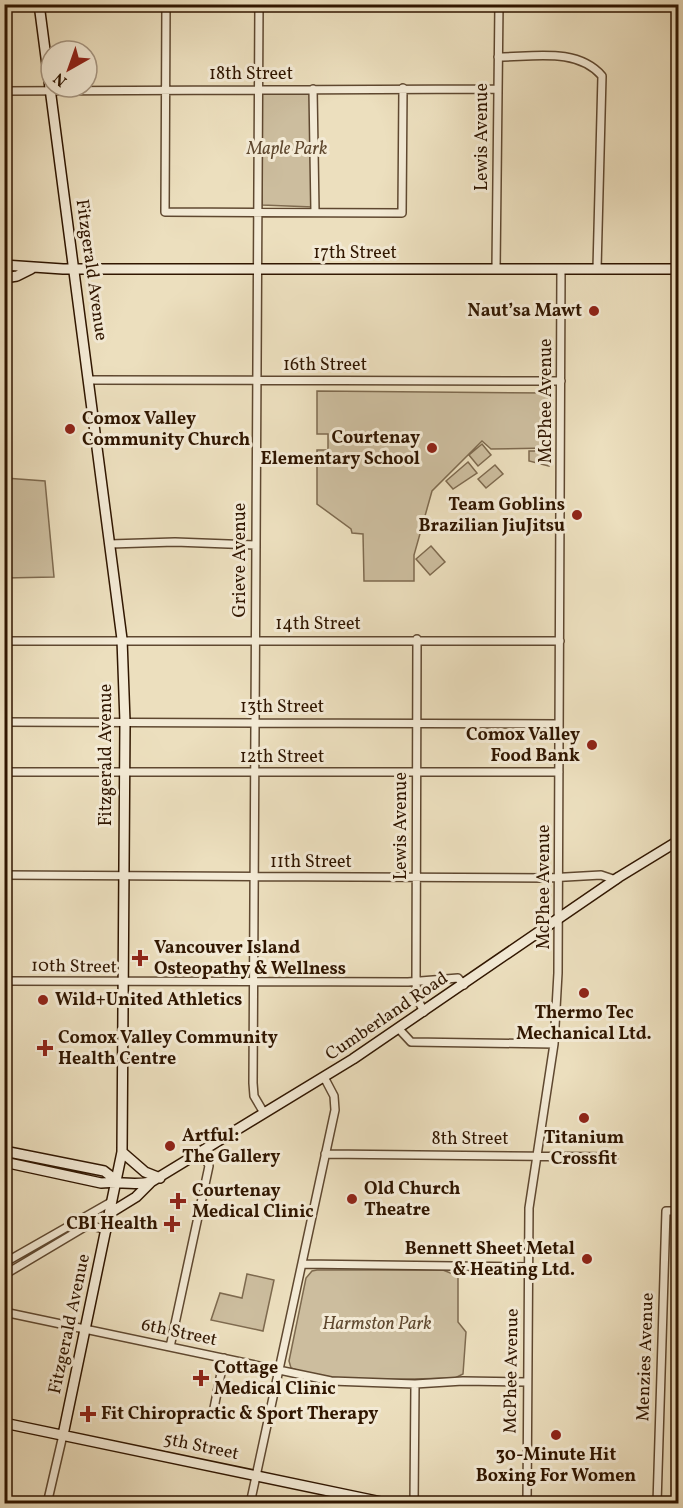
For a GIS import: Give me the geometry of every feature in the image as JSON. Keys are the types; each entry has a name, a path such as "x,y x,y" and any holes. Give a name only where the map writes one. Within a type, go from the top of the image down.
{"street":[{"name":"Fitzgerald Avenue","path":"39,4 44,39"},
{"path":"166,4 165,212 402,213 403,88"},
{"name":"Grieve Avenue","path":"259,4 258,270 255,380 253,1089 264,1113"},
{"name":"Lewis Avenue","path":"496,269 499,4"},
{"path":"498,57 575,57 593,65 602,76 597,269"},
{"path":"313,89 315,212"},
{"name":"18th Street","path":"99,90 498,89"},
{"name":"18th Street","path":"4,91 39,91"},
{"name":"Fitzgerald Avenue","path":"47,1503 122,1152 124,722 122,639 52,99"},
{"name":"17th Street","path":"4,265 32,269 678,269"},
{"name":"17th Street","path":"4,278 17,276 32,269"},
{"name":"McPhee Avenue","path":"527,1503 529,1208 554,1044 558,921 561,269"},
{"name":"16th Street","path":"89,380 561,381"},
{"path":"110,544 255,544"},
{"name":"Lewis Avenue","path":"417,639 416,982 417,998 424,1012"},
{"name":"14th Street","path":"4,640 560,641"},
{"name":"13th Street","path":"4,722 559,724"},
{"name":"12th Street","path":"4,772 559,772"},
{"name":"Cumberland Road","path":"110,1213 136,1197 156,1180 399,1029 616,880 678,841"},
{"name":"11th Street","path":"4,875 548,878 559,875 601,874 616,880"},
{"name":"10th Street","path":"4,981 416,982 427,979 458,978 464,985"},
{"path":"399,1029 411,1042 554,1044"},
{"path":"250,1503 335,1104 334,1096 324,1077"},
{"path":"4,1151 104,1171 117,1181"},
{"path":"170,1347 209,1166 202,1151"},
{"path":"122,1152 156,1180"},
{"name":"8th Street","path":"325,1154 614,1157"},
{"path":"4,1162 101,1183 117,1181 133,1185 156,1180"},
{"path":"4,1263 111,1202"},
{"name":"Menzies Avenue","path":"657,1503 666,1211 678,1211"},
{"path":"4,1275 88,1226 107,1230"},
{"path":"302,1264 528,1267"},
{"name":"6th Street","path":"4,1312 331,1381 415,1384 463,1381 527,1382"},
{"path":"213,1413 224,1358"},
{"path":"414,1503 415,1384"},
{"name":"5th Street","path":"4,1422 256,1475 345,1499 391,1503"}],"green space":[{"name":"Maple Park","path":"261,93 311,94 313,207 262,205"},
{"path":"317,391 550,393 549,448 491,449 482,441 432,491 414,555 414,581 364,581 363,534 352,533 351,529 317,504 317,450 328,450 328,434 317,434"},
{"path":"482,444 491,455 478,466 469,455"},
{"path":"529,451 550,451 549,466 529,461"},
{"path":"468,462 477,473 453,489 446,481"},
{"path":"495,465 503,474 486,488 478,479"},
{"path":"5,478 45,481 54,577 5,578 5,549 10,540 5,530"},
{"path":"431,546 445,562 430,575 416,559"},
{"name":"Harmston Park","path":"443,1270 458,1276 458,1322 466,1332 463,1374 455,1378 349,1379 328,1377 291,1368 289,1361 306,1278 312,1271"},
{"path":"247,1274 274,1280 263,1331 211,1320 220,1293 242,1298"}],"place":[{"name":"Naut’sa Mawt","path":"594,311"},
{"name":"Comox Valley Community Church","path":"70,429"},
{"name":"Courtenay Elementary School","path":"432,448"},
{"name":"Team Goblins Brazilian JiuJitsu","path":"577,515"},
{"name":"Comox Valley Food Bank","path":"592,745"},
{"name":"Vancouver Island Osteopathy & Wellness","path":"140,958"},
{"name":"Thermo Tec Mechanical Ltd.","path":"584,993"},
{"name":"Wild+United Athletics","path":"43,1000"},
{"name":"Comox Valley Community Health Centre","path":"45,1048"},
{"name":"Titanium Crossfit","path":"584,1118"},
{"name":"Artful: The Gallery","path":"170,1146"},
{"name":"Old Church Theatre","path":"352,1199"},
{"name":"Courtenay Medical Clinic","path":"178,1201"},
{"name":"CBI Health","path":"172,1224"},
{"name":"Bennett Sheet Metal & Heating Ltd.","path":"587,1259"},
{"name":"Cottage Medical Clinic","path":"201,1378"},
{"name":"Fit Chiropractic & Sport Therapy","path":"88,1414"},
{"name":"30-Minute Hit Boxing For Women","path":"556,1435"}]}
